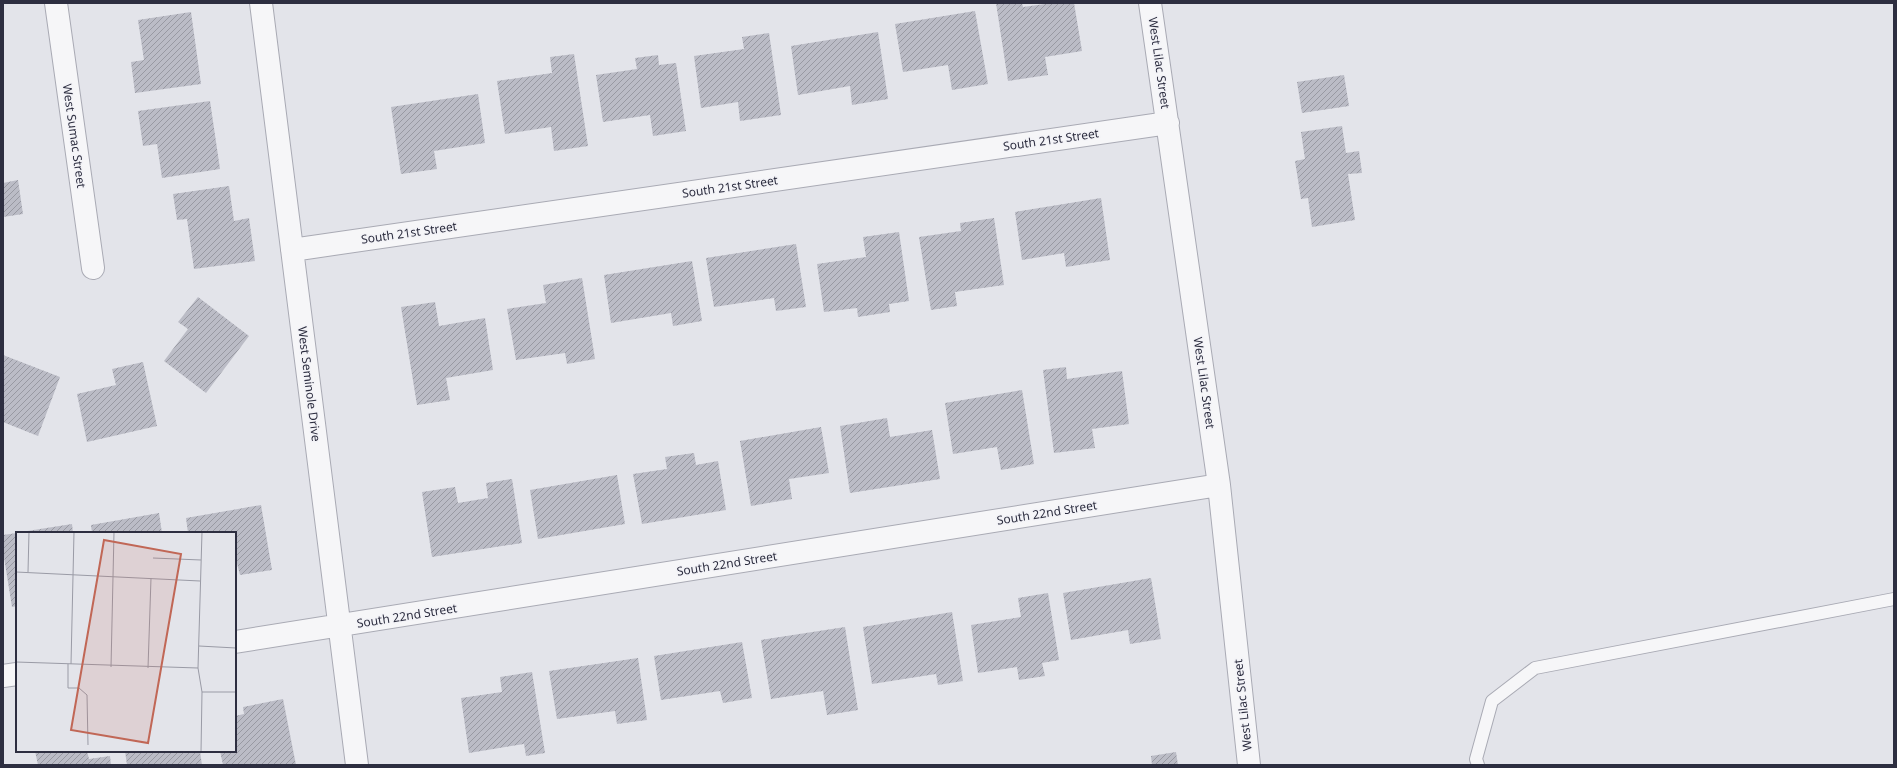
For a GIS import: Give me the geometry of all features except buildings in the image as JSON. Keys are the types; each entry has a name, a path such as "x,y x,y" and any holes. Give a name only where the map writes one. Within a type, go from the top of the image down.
{"street":[{"name":"West Sumac Street","path":"56,3 93,268"},
{"name":"West Seminole Drive","path":"261,3 357,765"},
{"name":"West Lilac Street","path":"1150,3 1219,485 1249,765"},
{"name":"South 21st Street","path":"292,250 1168,123"},
{"name":"South 22nd Street","path":"236,642 1219,485"},
{"path":"3,676 16,674"}],"lane":[{"path":"1478,765 1476,759 1492,702 1535,668 1894,599"}]}
